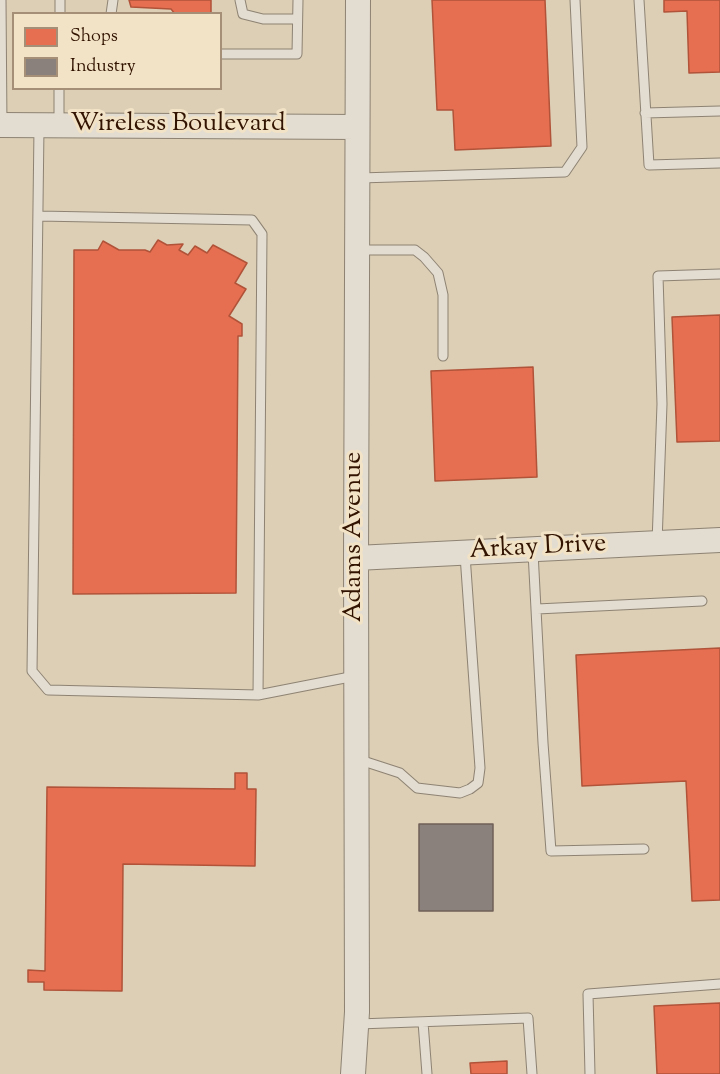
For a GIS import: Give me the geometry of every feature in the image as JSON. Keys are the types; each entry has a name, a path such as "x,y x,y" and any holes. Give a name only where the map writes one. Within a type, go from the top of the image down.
{"street":[{"name":"Adams Avenue","path":"353,1074 357,1024 356,178 358,0"},
{"name":"Wireless Boulevard","path":"1,125 357,127"},
{"name":"Arkay Drive","path":"356,558 720,540"}],"lane":[{"path":"1,125 2,0"},
{"path":"240,0 243,14 263,19 297,19"},
{"path":"222,54 297,54 297,0"},
{"path":"356,178 565,172 582,147 575,0"},
{"path":"639,0 649,165 720,163"},
{"path":"59,90 49,125 38,216 32,671 48,690 258,695 356,676"},
{"path":"645,113 720,111"},
{"path":"38,216 252,220 262,234 258,695"},
{"path":"356,250 415,250 438,273 443,295 443,356"},
{"path":"657,543 662,404 658,276 720,274"},
{"path":"533,549 551,851 644,849"},
{"path":"356,759 400,773 417,788 460,793 471,789 478,783 480,768 465,552"},
{"path":"537,609 702,601"},
{"path":"590,1074 588,994 720,984"},
{"path":"357,1024 528,1018 532,1074"},
{"path":"423,1022 427,1074"}],"building: Shops":[{"path":"129,0 211,0 211,12 173,12 171,9 131,7"},
{"path":"432,0 545,0 551,146 455,150 453,110 437,110"},
{"path":"664,0 720,0 720,72 689,73 687,11 664,12"},
{"path":"158,240 167,245 183,244 179,250 188,255 195,246 207,253 213,245 247,263 235,283 246,289 229,316 242,324 242,336 238,336 236,593 73,594 74,250 98,250 103,241 119,250 150,252"},
{"path":"720,315 720,441 677,442 672,317"},
{"path":"533,367 537,477 435,481 431,371"},
{"path":"720,648 720,900 692,901 686,781 582,786 576,655"},
{"path":"235,773 247,773 247,789 256,789 255,866 123,864 122,991 44,990 44,982 28,982 28,970 45,971 47,787 235,789"},
{"path":"720,1003 720,1074 657,1074 654,1006"},
{"path":"507,1061 507,1074 471,1074 470,1063"}],"building: Industry":[{"path":"419,824 493,824 493,911 419,911"}]}
